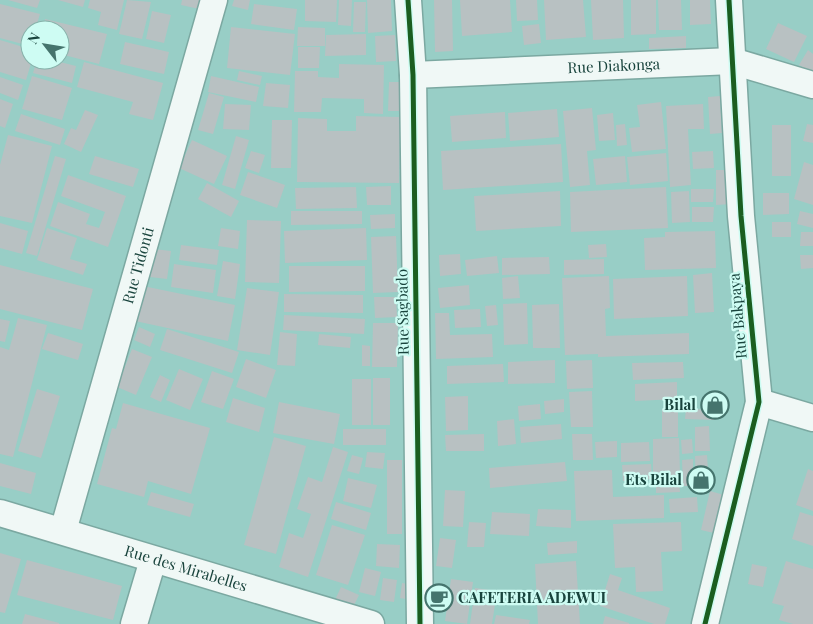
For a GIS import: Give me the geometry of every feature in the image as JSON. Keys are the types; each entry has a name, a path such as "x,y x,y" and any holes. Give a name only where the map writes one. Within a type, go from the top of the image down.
{"street":[{"name":"Rue Tidonti","path":"63,531 214,0"},
{"name":"Rue Sagbado","path":"408,0 413,74 420,624"},
{"name":"Rue Bakpaya","path":"705,624 759,402 742,216 729,0"},
{"name":"Rue Diakonga","path":"413,74 732,61 813,85"},
{"path":"759,402 813,418"},
{"name":"Rue des Mirabelles","path":"0,513 371,624"},
{"path":"134,624 153,560"}],"building":[{"path":"8,0 40,0 37,8"},
{"path":"58,0 85,0 83,7"},
{"path":"90,0 124,0 117,30 98,25 101,12 88,8"},
{"path":"127,0 151,2 142,39 119,34"},
{"path":"182,0 201,0 199,9 181,5"},
{"path":"234,0 250,0 248,10 232,6"},
{"path":"305,0 337,0 336,22 305,21"},
{"path":"339,0 352,0 351,26 338,25"},
{"path":"367,0 391,0 392,31 368,33"},
{"path":"434,0 452,0 453,51 435,52"},
{"path":"460,0 510,0 512,32 462,36"},
{"path":"516,0 537,0 538,20 517,21"},
{"path":"544,0 583,0 586,37 546,40"},
{"path":"591,0 623,0 624,38 593,40"},
{"path":"631,0 656,0 656,34 631,35"},
{"path":"658,0 681,0 682,30 659,30"},
{"path":"690,0 710,0 711,24 690,25"},
{"path":"354,2 366,2 365,32 353,32"},
{"path":"0,4 40,14 38,20 20,20 20,43 0,38"},
{"path":"254,4 297,9 294,30 251,24"},
{"path":"152,11 171,15 164,43 146,39"},
{"path":"778,23 807,36 794,62 766,49"},
{"path":"539,24 541,43 524,45 522,26"},
{"path":"70,25 107,34 99,64 70,57"},
{"path":"231,27 295,34 290,75 227,68"},
{"path":"298,27 325,28 325,46 297,46"},
{"path":"366,34 366,55 325,56 326,35"},
{"path":"395,35 396,61 376,62 375,36"},
{"path":"686,36 686,48 649,49 649,38"},
{"path":"0,40 20,46 20,70 29,70 26,80 0,72"},
{"path":"125,42 169,52 164,74 120,64"},
{"path":"298,47 320,47 319,68 298,68"},
{"path":"808,50 813,54 813,73 799,65"},
{"path":"84,62 163,83 153,120 129,114 133,102 77,87"},
{"path":"70,64 76,66 72,83 33,73 34,70 70,70"},
{"path":"339,64 384,65 383,114 364,113 364,99 322,98 321,112 294,112 295,71 318,71 318,77 339,78"},
{"path":"239,71 262,76 260,85 237,80"},
{"path":"32,76 72,88 62,120 22,109"},
{"path":"211,76 259,87 256,102 208,92"},
{"path":"0,77 23,85 18,100 0,93"},
{"path":"389,82 402,82 402,111 388,111"},
{"path":"266,83 290,85 288,108 263,106"},
{"path":"209,93 224,97 213,134 198,130"},
{"path":"720,96 722,133 710,134 708,97"},
{"path":"0,99 13,104 5,128 0,126"},
{"path":"661,102 666,149 632,152 629,128 640,127 637,105"},
{"path":"225,104 251,105 249,130 223,129"},
{"path":"703,104 704,129 688,129 691,185 670,187 666,106"},
{"path":"592,108 596,150 587,151 590,185 570,187 563,111"},
{"path":"557,109 559,137 510,141 508,113"},
{"path":"85,110 98,115 81,152 64,144 71,128 76,130"},
{"path":"505,112 506,138 452,142 450,116"},
{"path":"613,113 615,140 599,141 597,115"},
{"path":"21,114 65,129 60,145 15,131"},
{"path":"356,116 400,117 399,183 297,182 298,118 327,119 327,131 356,131"},
{"path":"272,120 292,120 291,168 271,168"},
{"path":"625,124 627,145 617,146 616,125"},
{"path":"807,124 813,125 813,143 803,141"},
{"path":"772,125 791,125 791,176 772,176"},
{"path":"8,135 52,146 32,223 0,216 0,165"},
{"path":"236,136 249,140 235,189 222,185"},
{"path":"192,140 227,156 214,184 179,168"},
{"path":"561,144 563,182 443,190 441,151"},
{"path":"251,151 265,155 259,173 245,168"},
{"path":"713,151 714,168 693,169 692,152"},
{"path":"666,153 668,181 630,185 627,157"},
{"path":"55,156 66,159 37,256 26,253"},
{"path":"95,156 139,169 133,187 89,174"},
{"path":"625,156 627,182 596,185 593,159"},
{"path":"804,162 813,165 813,205 794,199"},
{"path":"716,170 731,170 732,204 716,205"},
{"path":"248,172 285,185 277,208 240,195"},
{"path":"68,175 126,196 108,247 50,226 58,202 90,214 86,224 99,228 105,212 61,196"},
{"path":"207,183 239,201 231,217 198,199"},
{"path":"391,186 391,205 367,205 366,187"},
{"path":"356,187 357,208 296,209 295,188"},
{"path":"666,187 668,228 571,232 570,192"},
{"path":"691,189 714,189 713,202 691,202"},
{"path":"560,191 561,226 476,231 474,196"},
{"path":"689,191 690,222 672,223 671,192"},
{"path":"763,193 789,193 789,214 763,215"},
{"path":"692,207 714,207 713,222 692,222"},
{"path":"291,211 362,211 362,224 291,225"},
{"path":"800,211 813,214 813,228 797,224"},
{"path":"395,214 395,228 371,229 370,215"},
{"path":"247,220 281,221 279,283 245,282"},
{"path":"772,222 791,222 791,237 772,237"},
{"path":"0,223 28,231 22,254 0,248"},
{"path":"47,228 77,238 70,259 87,264 83,275 37,260"},
{"path":"221,228 240,231 238,249 218,246"},
{"path":"366,228 367,260 285,263 284,231"},
{"path":"715,231 716,268 645,270 644,238 665,237 665,232"},
{"path":"801,232 813,232 813,246 800,246"},
{"path":"396,236 398,292 373,293 371,237"},
{"path":"606,244 607,257 589,258 588,245"},
{"path":"181,245 219,250 217,265 179,260"},
{"path":"154,249 171,251 167,279 150,277"},
{"path":"460,254 461,274 440,276 439,255"},
{"path":"800,255 813,255 813,268 801,269"},
{"path":"497,256 499,273 467,276 465,260"},
{"path":"549,257 550,274 502,275 502,258"},
{"path":"604,259 604,274 564,275 564,260"},
{"path":"223,261 240,264 235,299 217,296"},
{"path":"174,264 216,270 213,293 171,287"},
{"path":"0,265 93,289 82,330 0,309"},
{"path":"289,266 365,266 365,291 289,292"},
{"path":"712,273 714,312 695,313 693,275"},
{"path":"518,276 520,298 503,299 502,278"},
{"path":"609,276 610,308 605,309 606,336 689,333 689,354 598,357 598,354 565,355 562,278"},
{"path":"687,276 688,316 614,319 613,279"},
{"path":"469,285 470,305 440,308 438,288"},
{"path":"143,286 235,305 228,341 135,321"},
{"path":"247,288 279,292 270,355 237,350"},
{"path":"284,294 363,295 363,313 284,312"},
{"path":"374,297 396,297 397,317 375,318"},
{"path":"527,303 528,344 504,345 503,304"},
{"path":"559,304 560,348 533,348 532,305"},
{"path":"496,305 498,325 487,326 485,306"},
{"path":"480,309 481,327 455,328 454,310"},
{"path":"435,313 449,313 450,335 492,334 493,357 436,359"},
{"path":"284,315 365,319 364,334 283,330"},
{"path":"18,318 47,325 13,457 0,454 0,347 9,350"},
{"path":"0,319 10,321 5,342 0,341"},
{"path":"373,323 398,323 397,367 372,367"},
{"path":"139,327 155,334 150,347 134,340"},
{"path":"167,329 239,352 232,373 160,350"},
{"path":"280,332 297,334 295,366 277,365"},
{"path":"48,333 83,344 78,360 42,349"},
{"path":"319,334 351,337 350,348 318,345"},
{"path":"362,345 370,346 370,366 362,366"},
{"path":"132,349 152,357 136,395 117,387"},
{"path":"246,359 276,370 266,398 236,387"},
{"path":"555,360 555,383 508,384 508,362"},
{"path":"592,360 593,388 567,389 566,361"},
{"path":"683,362 684,378 633,380 632,363"},
{"path":"503,364 504,382 447,384 447,366"},
{"path":"179,369 203,379 190,410 166,400"},
{"path":"212,371 234,379 223,409 201,402"},
{"path":"160,375 170,380 161,402 150,397"},
{"path":"373,378 390,378 390,425 373,425"},
{"path":"352,379 371,379 371,425 352,425"},
{"path":"677,382 677,399 635,401 635,384"},
{"path":"37,389 60,396 41,458 18,451"},
{"path":"592,391 593,427 571,427 569,392"},
{"path":"468,396 468,430 446,431 445,397"},
{"path":"233,398 265,408 259,432 226,422"},
{"path":"564,399 564,412 545,414 544,401"},
{"path":"279,402 340,414 334,444 273,433"},
{"path":"123,403 210,428 191,494 148,481 144,497 97,484 112,428 116,429"},
{"path":"540,404 541,419 519,421 518,406"},
{"path":"662,409 678,409 678,437 662,437"},
{"path":"686,409 715,410 714,420 685,419"},
{"path":"514,419 516,444 498,446 497,421"},
{"path":"561,424 562,439 521,443 520,427"},
{"path":"709,426 710,451 695,451 695,427"},
{"path":"343,429 386,429 386,445 343,445"},
{"path":"484,434 484,451 446,451 445,435"},
{"path":"572,434 592,434 593,460 573,460"},
{"path":"274,437 306,446 276,554 244,545"},
{"path":"679,438 680,476 653,477 653,439"},
{"path":"692,439 693,453 682,454 681,440"},
{"path":"617,441 617,457 596,458 595,442"},
{"path":"649,442 650,461 621,462 621,443"},
{"path":"333,447 348,452 308,577 279,567 289,533 303,538 311,514 297,509 308,477 322,482"},
{"path":"367,452 385,453 383,469 365,467"},
{"path":"352,455 363,458 359,474 347,471"},
{"path":"707,455 709,485 696,486 695,456"},
{"path":"693,459 693,486 683,486 682,460"},
{"path":"387,460 402,460 402,534 387,534"},
{"path":"565,462 567,481 490,488 489,468"},
{"path":"0,463 36,473 31,494 0,486"},
{"path":"651,464 652,479 623,481 622,465"},
{"path":"808,469 813,471 813,511 796,505"},
{"path":"612,470 613,497 664,495 664,518 576,521 574,471"},
{"path":"348,478 377,485 371,508 343,501"},
{"path":"656,479 679,479 680,492 656,493"},
{"path":"445,490 465,491 463,527 443,526"},
{"path":"710,491 724,495 714,533 701,530"},
{"path":"151,492 194,504 190,517 147,505"},
{"path":"697,497 698,512 670,513 669,499"},
{"path":"336,502 371,513 366,530 331,519"},
{"path":"538,509 571,510 571,528 536,526"},
{"path":"492,512 530,514 529,536 490,534"},
{"path":"800,512 813,516 813,546 792,539"},
{"path":"469,522 486,523 484,547 467,547"},
{"path":"681,522 682,551 661,552 663,591 636,592 635,567 615,568 613,524"},
{"path":"332,525 365,535 348,585 316,575"},
{"path":"440,538 456,540 452,568 436,566"},
{"path":"577,541 577,553 548,555 547,543"},
{"path":"377,544 400,545 399,568 376,566"},
{"path":"0,553 21,559 5,613 0,612"},
{"path":"27,560 122,586 113,620 17,595"},
{"path":"576,561 580,624 538,624 535,564"},
{"path":"786,561 813,569 813,624 793,624 779,620 784,606 772,603"},
{"path":"752,564 767,567 763,587 748,584"},
{"path":"365,568 381,572 375,596 359,592"},
{"path":"610,574 622,578 618,590 670,608 665,624 654,624 600,606"},
{"path":"383,578 397,580 394,602 380,600"},
{"path":"451,579 473,582 467,624 445,621"},
{"path":"402,583 414,585 412,600 400,598"},
{"path":"341,587 359,595 352,609 335,600"},
{"path":"475,588 497,591 492,624 470,624"},
{"path":"25,614 59,623 59,624 22,624"},
{"path":"496,615 530,620 529,624 494,624"},
{"path":"605,616 629,623 629,624 603,624"}],"cycle path":[{"path":"408,0 413,75 420,624"},
{"path":"705,624 759,402 741,216 729,0"}],"place":[{"name":"Bilal","path":"715,405"},
{"name":"Ets Bilal","path":"701,480"},
{"name":"CAFETERIA ADEWUI","path":"439,598"}]}
